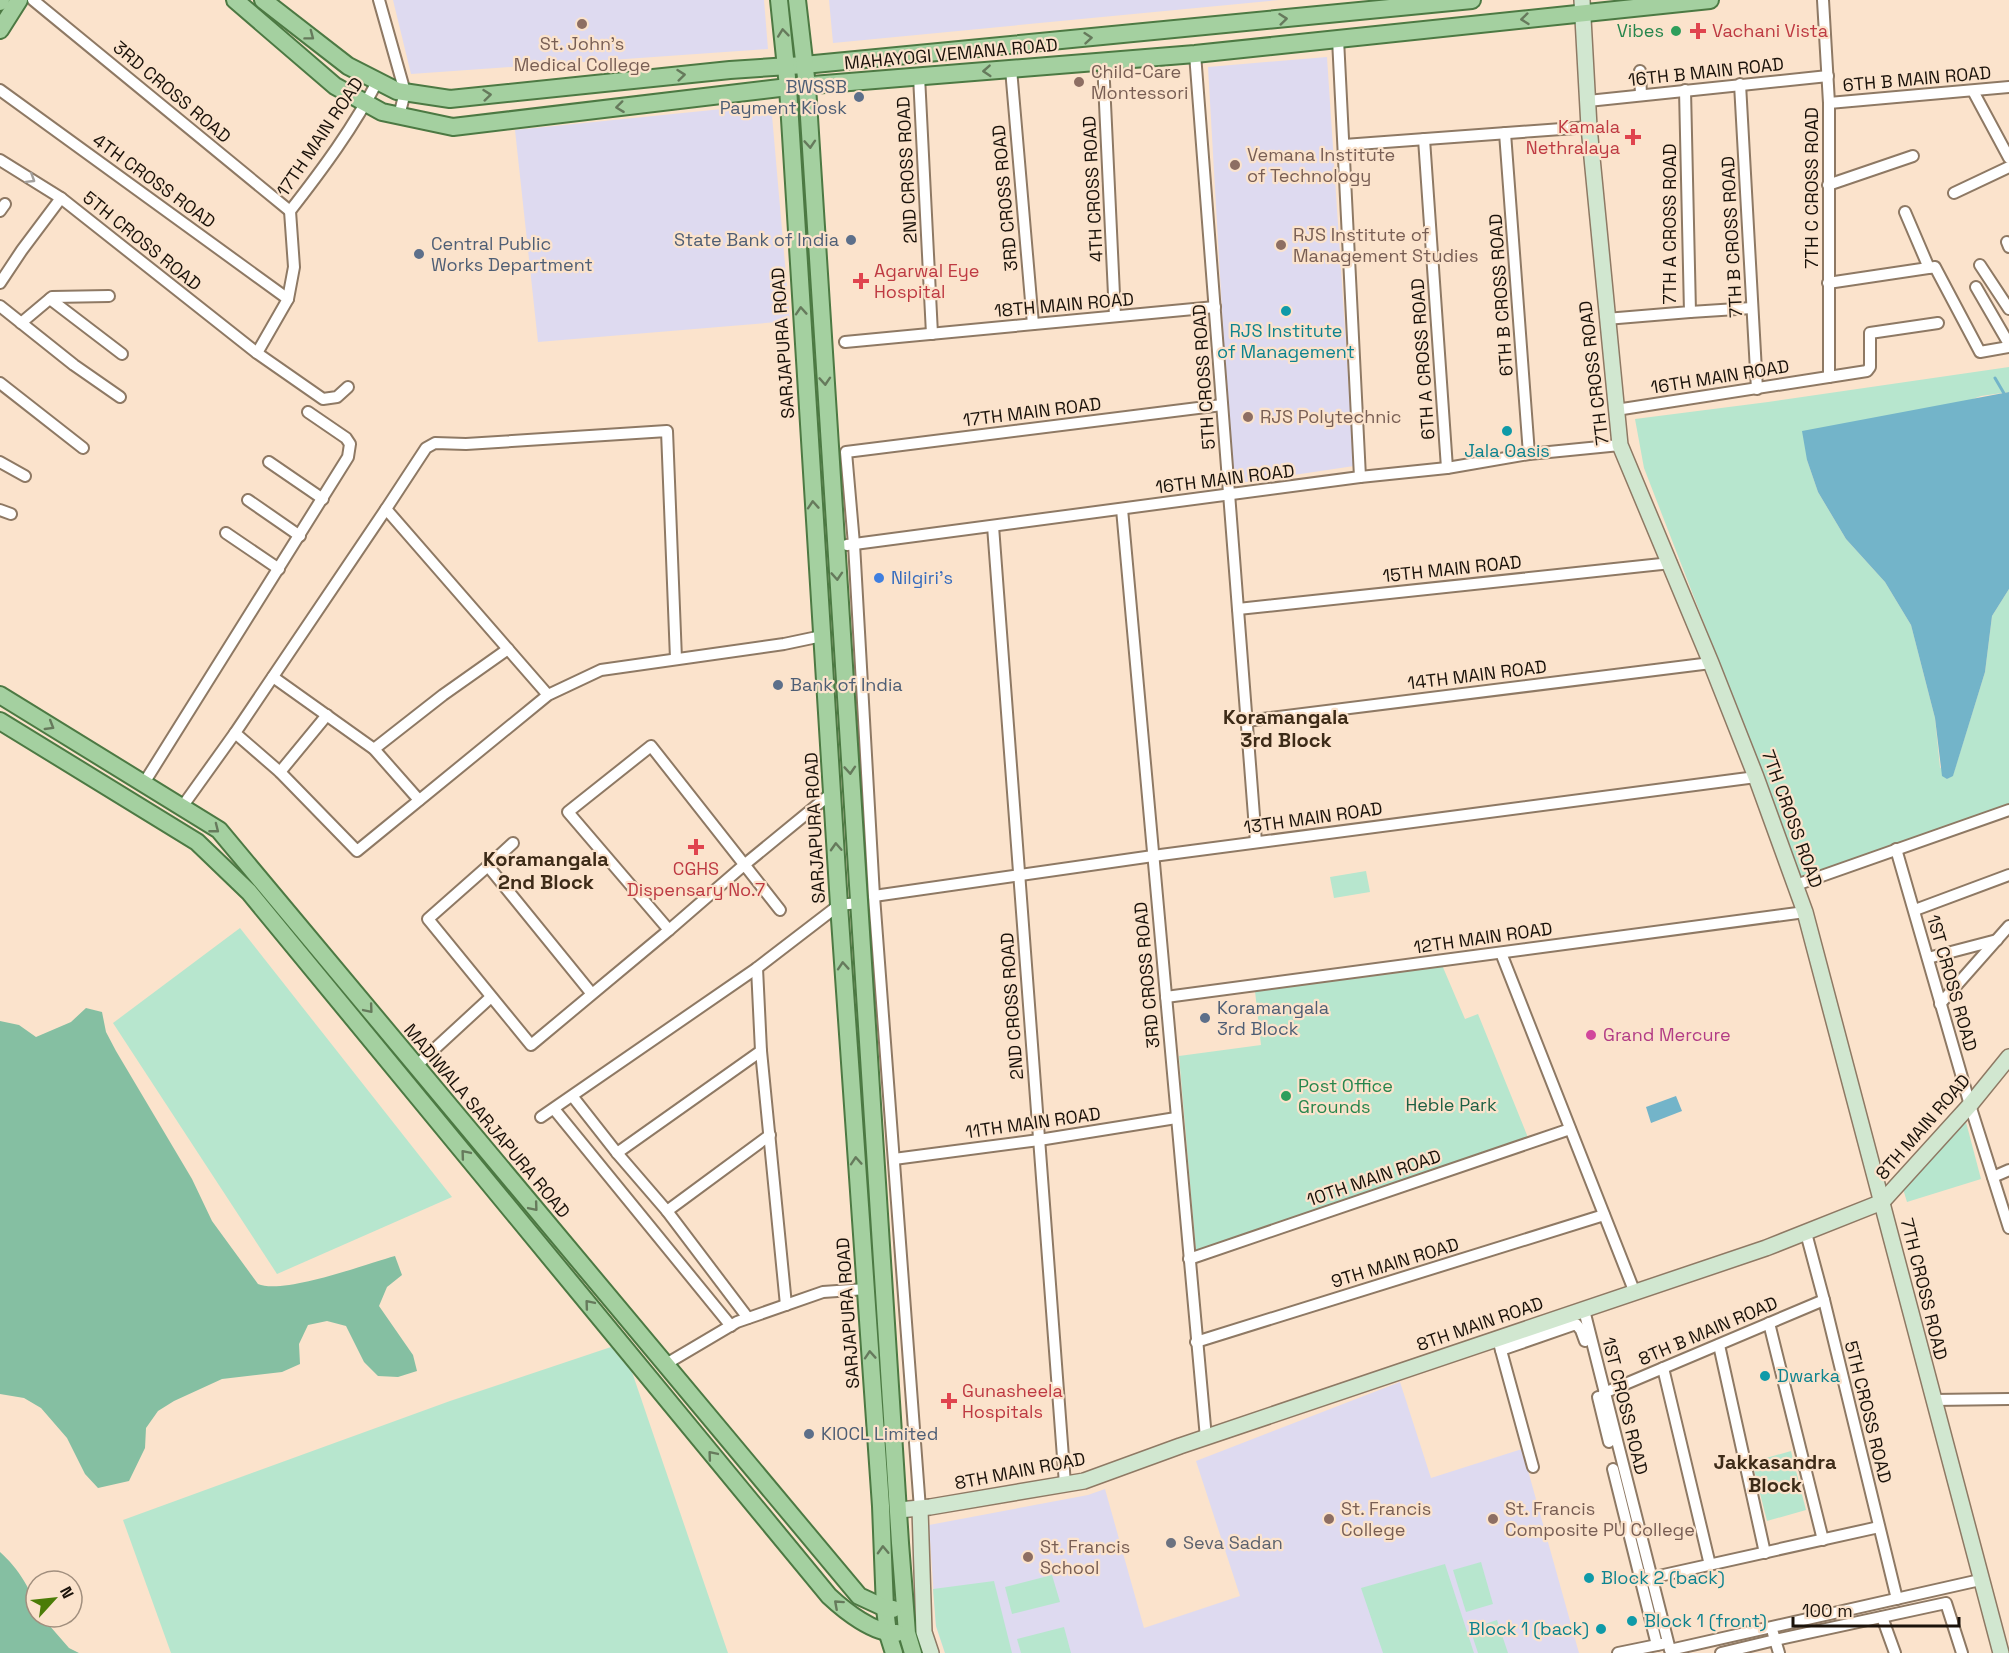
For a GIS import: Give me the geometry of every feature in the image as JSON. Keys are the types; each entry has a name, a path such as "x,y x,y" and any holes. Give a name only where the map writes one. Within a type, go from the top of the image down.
{"main road":[{"path":"0,30 19,0"},
{"name":"MAHAYOGI VEMANA ROAD","path":"235,0 335,86 382,111 453,127 788,87 1196,54 1338,39 1582,7 1710,0"},
{"name":"MAHAYOGI VEMANA ROAD","path":"263,0 348,66 397,92 450,99 730,70 804,65 1472,0"},
{"name":"SARJAPURA ROAD","path":"779,0 788,87 839,905 881,1506 885,1608 888,1634 894,1653"},
{"name":"SARJAPURA ROAD","path":"797,0 807,86 858,903 906,1611 913,1653"},
{"name":"MADIWALA SARJAPURA ROAD","path":"0,695 219,830 859,1596 885,1608 906,1611"},
{"name":"MADIWALA SARJAPURA ROAD","path":"0,721 197,842 249,891 829,1596 848,1614 888,1634"},
{"path":"330,991 342,977"},
{"path":"863,1264 883,1263"},
{"path":"888,1634 908,1633"}],"street":[{"name":"3RD CROSS ROAD","path":"33,0 290,211"},
{"path":"379,0 405,92 399,116"},
{"name":"7TH C CROSS ROAD","path":"1823,0 1829,103 1827,283 1829,377"},
{"name":"7TH CROSS ROAD","path":"1582,7 1589,127 1620,445 1712,663 1805,912 2001,1653"},
{"path":"1338,39 1360,477"},
{"name":"5TH CROSS ROAD","path":"1196,54 1256,842"},
{"name":"4TH CROSS ROAD","path":"1103,61 1115,316"},
{"name":"3RD CROSS ROAD","path":"1011,69 1033,324"},
{"path":"1640,71 1641,95"},
{"name":"2ND CROSS ROAD","path":"919,76 932,334"},
{"name":"16TH B MAIN ROAD","path":"1588,101 1828,76"},
{"name":"17TH MAIN ROAD","path":"290,211 314,180 366,103 378,81"},
{"name":"7TH B CROSS ROAD","path":"1740,84 1757,389"},
{"name":"6TH B MAIN ROAD","path":"1829,103 2009,87"},
{"name":"4TH CROSS ROAD","path":"0,90 288,299"},
{"name":"7TH A CROSS ROAD","path":"1606,319 1690,312 1685,90"},
{"path":"1973,91 2009,158"},
{"path":"1344,146 1589,127"},
{"name":"6TH B CROSS ROAD","path":"1505,133 1529,454"},
{"name":"6TH A CROSS ROAD","path":"1424,139 1447,468"},
{"path":"1828,185 1913,156"},
{"path":"0,160 61,198"},
{"path":"1954,193 2009,167"},
{"name":"5TH CROSS ROAD","path":"0,283 61,198 257,353 323,399 337,397 348,387"},
{"path":"257,353 288,299 294,267 290,211"},
{"path":"1905,212 1929,268"},
{"path":"1980,265 2009,309"},
{"path":"1827,283 1935,267 1981,353 2009,345 1976,287"},
{"path":"21,323 52,297 109,296"},
{"path":"50,299 122,354"},
{"path":"0,306 120,397"},
{"name":"18TH MAIN ROAD","path":"823,344 1215,307"},
{"path":"1690,312 1752,308"},
{"name":"16TH MAIN ROAD","path":"1616,410 1867,371 1870,369 1870,333 1938,323"},
{"path":"0,383 82,448"},
{"name":"17TH MAIN ROAD","path":"854,544 846,452 1222,405"},
{"path":"144,783 345,463 350,450 350,444 346,438 308,412"},
{"path":"182,807 236,733 426,448 435,443 466,444 667,431 676,659"},
{"name":"16TH MAIN ROAD","path":"835,548 1360,477 1447,468 1529,454 1620,445"},
{"path":"0,462 26,476"},
{"path":"269,462 323,499"},
{"path":"248,500 300,536"},
{"path":"386,509 548,695"},
{"name":"3RD CROSS ROAD","path":"1122,509 1206,1438"},
{"path":"0,510 11,514"},
{"name":"2ND CROSS ROAD","path":"993,526 1065,1484"},
{"path":"226,533 279,569"},
{"path":"854,544 874,896 920,1509 924,1632 930,1653"},
{"name":"15TH MAIN ROAD","path":"1238,609 1671,562"},
{"path":"236,733 280,772 357,851 548,695 601,670 784,644 822,636"},
{"path":"374,749 443,695 508,649"},
{"name":"14TH MAIN ROAD","path":"1246,721 1712,663"},
{"path":"273,677 374,749 419,800"},
{"path":"280,772 327,715"},
{"path":"669,930 568,812 651,746 780,910"},
{"name":"13TH MAIN ROAD","path":"874,896 1256,842 1756,777"},
{"path":"513,843 428,919 531,1045 833,792"},
{"path":"1796,885 2009,810"},
{"name":"1ST CROSS ROAD","path":"1896,849 1970,1105 2009,1228"},
{"path":"488,866 592,994"},
{"path":"1915,910 2009,875"},
{"path":"541,1117 757,968 839,905 858,903"},
{"name":"12TH MAIN ROAD","path":"1166,997 1805,912"},
{"path":"1940,1004 2009,926"},
{"path":"1928,958 1997,940"},
{"path":"1501,953 1635,1293"},
{"path":"757,968 761,1051 786,1305"},
{"path":"416,1066 491,997"},
{"path":"617,1153 761,1051"},
{"name":"8TH MAIN ROAD","path":"899,1510 920,1509 1084,1481 1206,1438 1500,1344 1584,1310 1806,1233 1882,1202 1970,1105 2009,1057"},
{"path":"573,1097 667,1211 748,1318"},
{"path":"554,1108 731,1326"},
{"name":"11TH MAIN ROAD","path":"894,1159 1039,1140 1176,1118"},
{"name":"10TH MAIN ROAD","path":"1189,1259 1570,1129"},
{"path":"667,1211 770,1135"},
{"path":"1993,1177 2009,1170"},
{"name":"9TH MAIN ROAD","path":"1196,1342 1604,1215"},
{"name":"5TH CROSS ROAD","path":"1806,1233 1897,1599"},
{"path":"666,1364 748,1318 823,1292 866,1289"},
{"name":"8TH B MAIN ROAD","path":"1604,1393 1824,1299"},
{"name":"1ST CROSS ROAD","path":"1584,1310 1636,1540 1650,1578 1665,1646"},
{"path":"1769,1323 1823,1540"},
{"path":"1533,1467 1500,1344 1576,1324 1586,1341 1607,1418 1609,1442"},
{"path":"1719,1345 1765,1553"},
{"path":"1663,1368 1710,1565"},
{"path":"1933,1400 2009,1399"},
{"path":"1613,1469 1636,1540 1665,1646"},
{"path":"1650,1578 1879,1527"},
{"path":"1618,1653 1772,1627 1980,1580"},
{"path":"1721,1653 1946,1603 1962,1653"},
{"path":"1882,1617 1895,1653"},
{"path":"1772,1627 1779,1653"}],"shaded area":[{"name":"St. John's Medical College","path":"393,0 764,0 768,49 411,74"},
{"path":"829,0 1279,0 833,43"},
{"path":"1327,57 1354,466 1232,484 1208,67"},
{"path":"771,104 790,321 538,342 515,130"},
{"path":"1400,1382 1431,1478 1522,1449 1579,1653 945,1653 936,1626 929,1525 1088,1495 1105,1489 1144,1628 1240,1596 1196,1461"}],"green space":[{"path":"2009,367 2009,392 1981,396 1807,460 1818,492 1846,539 1885,582 1911,625 1935,718 1940,767 1947,779 1953,775 1985,672 1992,616 2009,589 2009,810 1802,885 1757,760 1644,468 1635,419"},
{"path":"1366,871 1370,892 1334,898 1330,877"},
{"path":"240,928 452,1197 277,1274 113,1023"},
{"name":"Heble Park","path":"1442,965 1465,1019 1478,1014 1529,1140 1196,1253 1179,1056 1261,1045 1255,991"},
{"path":"86,1008 102,1012 106,1032 116,1051 192,1179 212,1221 258,1284 270,1286 305,1282 395,1256 402,1275 387,1287 379,1306 413,1355 417,1371 398,1377 378,1376 364,1362 346,1326 327,1321 308,1325 299,1344 300,1364 282,1372 222,1379 174,1401 158,1411 146,1428 145,1448 129,1481 98,1488 85,1474 67,1438 41,1408 24,1398 0,1394 0,1021 19,1025 36,1037 71,1022"},
{"path":"1966,1122 1981,1179 1907,1202 1903,1189"},
{"path":"611,1347 632,1372 728,1653 171,1653 123,1520 450,1401"},
{"path":"1791,1451 1806,1510 1767,1521 1752,1462"},
{"path":"0,1552 13,1565 24,1582 24,1629 52,1629 69,1648 79,1653 0,1653"},
{"path":"1481,1562 1493,1604 1466,1612 1453,1570"},
{"path":"1445,1564 1474,1653 1383,1653 1361,1588"},
{"path":"1052,1575 1060,1602 1012,1614 1005,1587"},
{"path":"994,1581 1012,1653 945,1653 936,1626 933,1589"},
{"path":"1497,1620 1508,1653 1478,1653 1470,1629"},
{"path":"1064,1627 1071,1653 1021,1653 1017,1639"}],"water":[{"path":"2009,392 2009,589 1992,616 1985,672 1953,776 1947,779 1942,776 1935,718 1911,625 1885,582 1846,539 1818,492 1807,460 1802,431"},
{"path":"1676,1096 1682,1111 1651,1123 1646,1107"}],"waterway":[{"path":"1995,378 2009,402"}],"place":[{"name":"St. John's Medical College","path":"582,24"},
{"name":"Vibes","path":"1676,31"},
{"name":"Vachani Vista","path":"1698,31"},
{"name":"Child-Care Montessori","path":"1079,82"},
{"name":"BWSSB Payment Kiosk","path":"859,97"},
{"name":"Kamala Nethralaya","path":"1633,137"},
{"name":"Vemana Institute of Technology","path":"1235,165"},
{"name":"State Bank of India","path":"851,240"},
{"name":"RJS Institute of Management Studies","path":"1281,245"},
{"name":"Central Public Works Department","path":"419,254"},
{"name":"Agarwal Eye Hospital","path":"861,281"},
{"name":"RJS Institute of Management","path":"1286,311"},
{"name":"RJS Polytechnic","path":"1248,417"},
{"name":"Jala Oasis","path":"1507,431"},
{"name":"Nilgiri's","path":"879,578"},
{"name":"Bank of India","path":"778,685"},
{"name":"CGHS Dispensary No.7","path":"696,847"},
{"name":"Koramangala 3rd Block","path":"1205,1018"},
{"name":"Grand Mercure","path":"1591,1035"},
{"name":"Post Office Grounds","path":"1286,1096"},
{"name":"Dwarka","path":"1765,1376"},
{"name":"Gunasheela Hospitals","path":"949,1401"},
{"name":"KIOCL Limited","path":"809,1434"},
{"name":"St. Francis College","path":"1329,1519"},
{"name":"St. Francis Composite PU College","path":"1493,1519"},
{"name":"Seva Sadan","path":"1171,1543"},
{"name":"St. Francis School","path":"1028,1557"},
{"name":"Block 2 (back)","path":"1589,1578"},
{"name":"Block 1 (front)","path":"1632,1621"},
{"name":"Block 1 (back)","path":"1601,1629"}],"district":[{"name":"Koramangala 3rd Block","path":"1286,728"},
{"name":"Koramangala 2nd Block","path":"546,870"},
{"name":"Jakkasandra Block","path":"1775,1474"}]}
